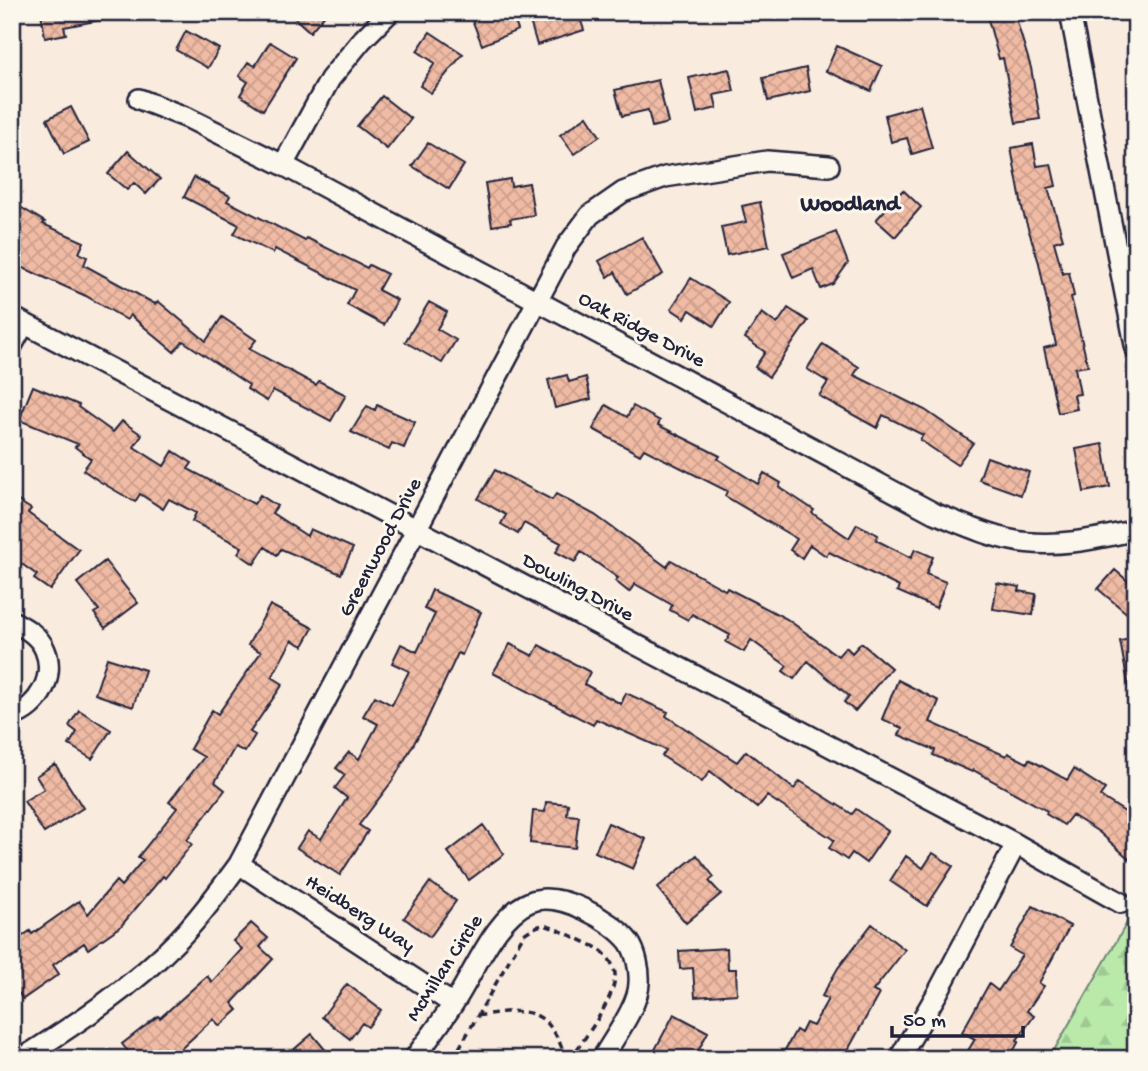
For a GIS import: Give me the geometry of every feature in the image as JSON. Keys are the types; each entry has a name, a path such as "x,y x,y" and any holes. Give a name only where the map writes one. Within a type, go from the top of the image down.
{"street":[{"path":"283,166 330,79 362,40 390,12"},
{"path":"1070,12 1133,317 1136,350"},
{"name":"Oak Ridge Drive","path":"139,99 188,118 283,166 934,513 972,529 1013,541 1050,543 1103,538 1136,530"},
{"name":"Greenwood Drive","path":"21,1059 71,1027 125,987 178,940 239,864 566,247 590,215 623,192 665,177 767,161 829,166"},
{"path":"12,346 18,321"},
{"name":"Dowling Drive","path":"18,321 1016,844 1121,903"},
{"path":"12,621 34,633 46,650 49,673 40,697 23,713 12,716"},
{"path":"899,1059 938,992 1016,844"},
{"name":"Heidberg Way","path":"239,864 453,1004"},
{"name":"McMillan Circle","path":"414,1059 453,1004 509,915 531,901 555,900 578,906 617,928 631,945 637,964 639,984 634,1003 602,1059"}],"path":[{"path":"453,1059 477,1016 524,934 535,927 546,925 598,948 613,963 615,975 612,988 600,1014 568,1059 551,1024 538,1015 517,1012 477,1016"}],"green space":[{"path":"1136,907 1136,1059 1049,1059"}],"building":[{"path":"41,12 105,12 106,19 64,27 66,34 45,38"},
{"path":"288,12 327,12 310,32"},
{"path":"469,12 511,12 518,30 482,45"},
{"path":"547,12 578,12 584,30 537,45 529,18"},
{"path":"986,12 1014,12 1031,68 1040,119 1016,123 1003,58 999,59"},
{"path":"186,31 219,49 208,68 176,50"},
{"path":"430,32 463,54 431,93 420,86 435,63 417,51"},
{"path":"270,42 296,58 263,110 240,95 248,82 239,76 248,62 255,66"},
{"path":"837,46 882,66 871,91 826,71"},
{"path":"806,68 810,91 768,101 763,78"},
{"path":"729,69 734,91 714,95 717,108 697,113 689,78"},
{"path":"658,80 668,123 652,127 648,110 622,116 615,90"},
{"path":"382,96 411,119 387,149 357,126"},
{"path":"920,105 932,148 912,154 907,138 891,142 885,115"},
{"path":"71,107 89,142 64,154 47,119"},
{"path":"587,116 600,136 574,154 560,135"},
{"path":"428,143 464,165 449,189 412,166"},
{"path":"1033,144 1037,166 1051,164 1056,186 1048,188 1063,239 1054,242 1063,274 1069,272 1074,296 1071,297 1088,366 1075,368 1080,394 1074,395 1077,409 1058,413 1044,348 1056,345 1039,263 1023,212 1011,148"},
{"path":"128,151 160,179 146,194 134,183 127,190 108,174"},
{"path":"194,177 230,196 227,201 305,241 307,238 367,268 369,265 387,274 378,290 397,300 384,325 347,305 355,290 275,249 273,253 234,234 239,225 184,197"},
{"path":"510,179 511,186 529,183 534,215 510,219 511,223 492,226 485,183"},
{"path":"903,190 921,207 895,237 876,220"},
{"path":"12,202 45,222 43,224 84,242 79,253 87,257 84,265 155,304 158,301 206,341 222,317 256,340 249,349 316,385 319,381 346,395 331,421 273,390 267,401 247,389 249,385 183,341 174,352 130,315 127,320 86,296 12,263"},
{"path":"760,202 769,246 727,255 721,227 746,222 742,206"},
{"path":"836,232 848,263 833,284 821,289 813,269 793,278 783,253"},
{"path":"642,237 663,274 627,294 615,272 608,277 599,261"},
{"path":"691,278 729,302 714,326 690,310 685,318 671,309"},
{"path":"429,302 447,312 437,329 456,340 442,363 405,342"},
{"path":"788,308 808,321 769,377 755,367 765,352 745,338 762,313 777,324"},
{"path":"823,344 859,367 854,375 925,410 973,443 957,465 920,440 923,435 883,415 877,428 819,396 828,382 807,369"},
{"path":"567,375 569,382 586,377 591,399 555,408 548,380"},
{"path":"33,386 79,405 78,407 113,432 122,421 142,435 134,447 164,466 173,451 192,463 188,469 254,504 260,495 277,506 272,513 307,536 310,529 353,548 341,574 281,549 277,555 265,547 254,564 238,553 242,547 192,521 196,513 169,499 163,509 140,494 135,502 99,481 83,470 91,459 75,447 78,444 19,420"},
{"path":"377,405 415,422 404,448 392,443 389,450 351,432 367,406 375,410"},
{"path":"606,405 627,417 633,406 660,421 658,425 720,456 718,459 758,484 764,473 781,483 779,487 814,510 812,513 849,538 857,524 878,535 876,540 911,558 915,549 933,557 926,574 946,582 936,608 897,591 899,587 829,552 826,556 810,545 802,558 790,550 797,539 725,496 727,491 644,449 640,455 593,429"},
{"path":"1103,444 1110,487 1084,492 1076,449"},
{"path":"987,457 1029,472 1021,495 979,480"},
{"path":"495,470 552,500 556,494 595,515 667,567 671,560 725,590 727,588 787,619 838,656 846,647 852,653 861,643 891,668 855,711 844,702 849,696 808,661 794,679 783,671 787,666 751,640 744,652 726,642 730,635 692,614 688,620 670,610 672,605 635,584 629,592 615,581 618,578 581,552 575,562 556,552 561,543 524,523 518,534 501,524 506,515 478,499"},
{"path":"12,497 31,509 28,513 79,550 50,590 34,579 37,575 12,557"},
{"path":"105,561 138,603 105,628 94,613 99,610 77,583"},
{"path":"1115,570 1136,588 1136,610 1130,616 1098,589"},
{"path":"997,583 1020,587 1019,591 1036,594 1033,615 993,609"},
{"path":"432,590 481,612 462,655 458,653 425,724 393,780 359,825 368,831 340,875 297,848 308,831 321,839 347,798 335,788 345,775 336,768 349,752 359,759 378,724 363,716 375,696 392,705 409,671 392,663 401,644 417,652 435,614 424,609"},
{"path":"270,605 313,628 303,646 292,640 272,677 283,684 250,732 255,735 245,752 235,747 215,782 225,790 187,840 192,844 121,926 88,949 84,943 53,965 59,974 23,999 12,984 12,953 20,948 15,941 30,931 32,934 79,901 88,914 116,881 121,886 143,860 138,857 177,808 169,802 204,757 190,749 212,710 218,714 261,652 248,645"},
{"path":"1136,638 1136,688 1129,689 1120,641"},
{"path":"510,644 533,656 539,645 590,672 584,684 621,704 626,693 668,712 666,716 737,762 746,751 794,789 800,781 852,814 856,809 888,831 866,863 852,853 847,860 829,848 834,840 767,796 757,808 710,771 702,782 662,756 666,750 596,719 593,725 493,673"},
{"path":"107,658 145,670 133,707 95,694"},
{"path":"898,680 939,701 930,722 1006,756 1008,753 1027,763 1029,759 1067,780 1074,769 1105,789 1100,796 1125,812 1128,808 1136,815 1136,865 1099,832 1072,815 1064,825 1046,814 1047,811 973,770 972,772 933,755 935,750 899,735 902,728 882,719"},
{"path":"79,710 111,730 92,759 69,745 77,732 69,726"},
{"path":"55,764 83,808 44,833 24,801 44,789 36,776"},
{"path":"546,802 568,804 567,815 579,816 575,848 530,843 533,811 545,812"},
{"path":"608,823 646,839 633,869 595,852"},
{"path":"483,825 504,854 469,880 448,852"},
{"path":"933,853 953,866 927,906 890,881 906,856 923,868"},
{"path":"697,855 714,877 709,881 721,894 686,923 657,888"},
{"path":"430,882 456,901 430,937 404,918"},
{"path":"1033,906 1070,926 1039,983 1044,986 1027,1011 1034,1016 1017,1040 1019,1041 1009,1059 963,1059 975,1039 962,1032 989,984 998,991 1022,955 1010,948"},
{"path":"251,923 268,938 260,947 273,959 232,1003 238,1010 220,1026 213,1019 170,1059 134,1059 122,1044 158,1016 160,1018 207,976 212,982 242,949 233,941"},
{"path":"872,924 905,950 873,991 879,994 843,1059 780,1059 796,1030 801,1033 806,1023 813,1026 828,999 822,996 838,968"},
{"path":"727,948 728,969 736,969 737,994 695,997 693,968 680,969 679,951"},
{"path":"347,984 381,1010 368,1027 362,1023 350,1039 322,1017"},
{"path":"674,1014 708,1032 694,1059 650,1059"},
{"path":"312,1034 333,1059 283,1059"}],"district":[{"name":"Woodland","path":"850,205"}]}
